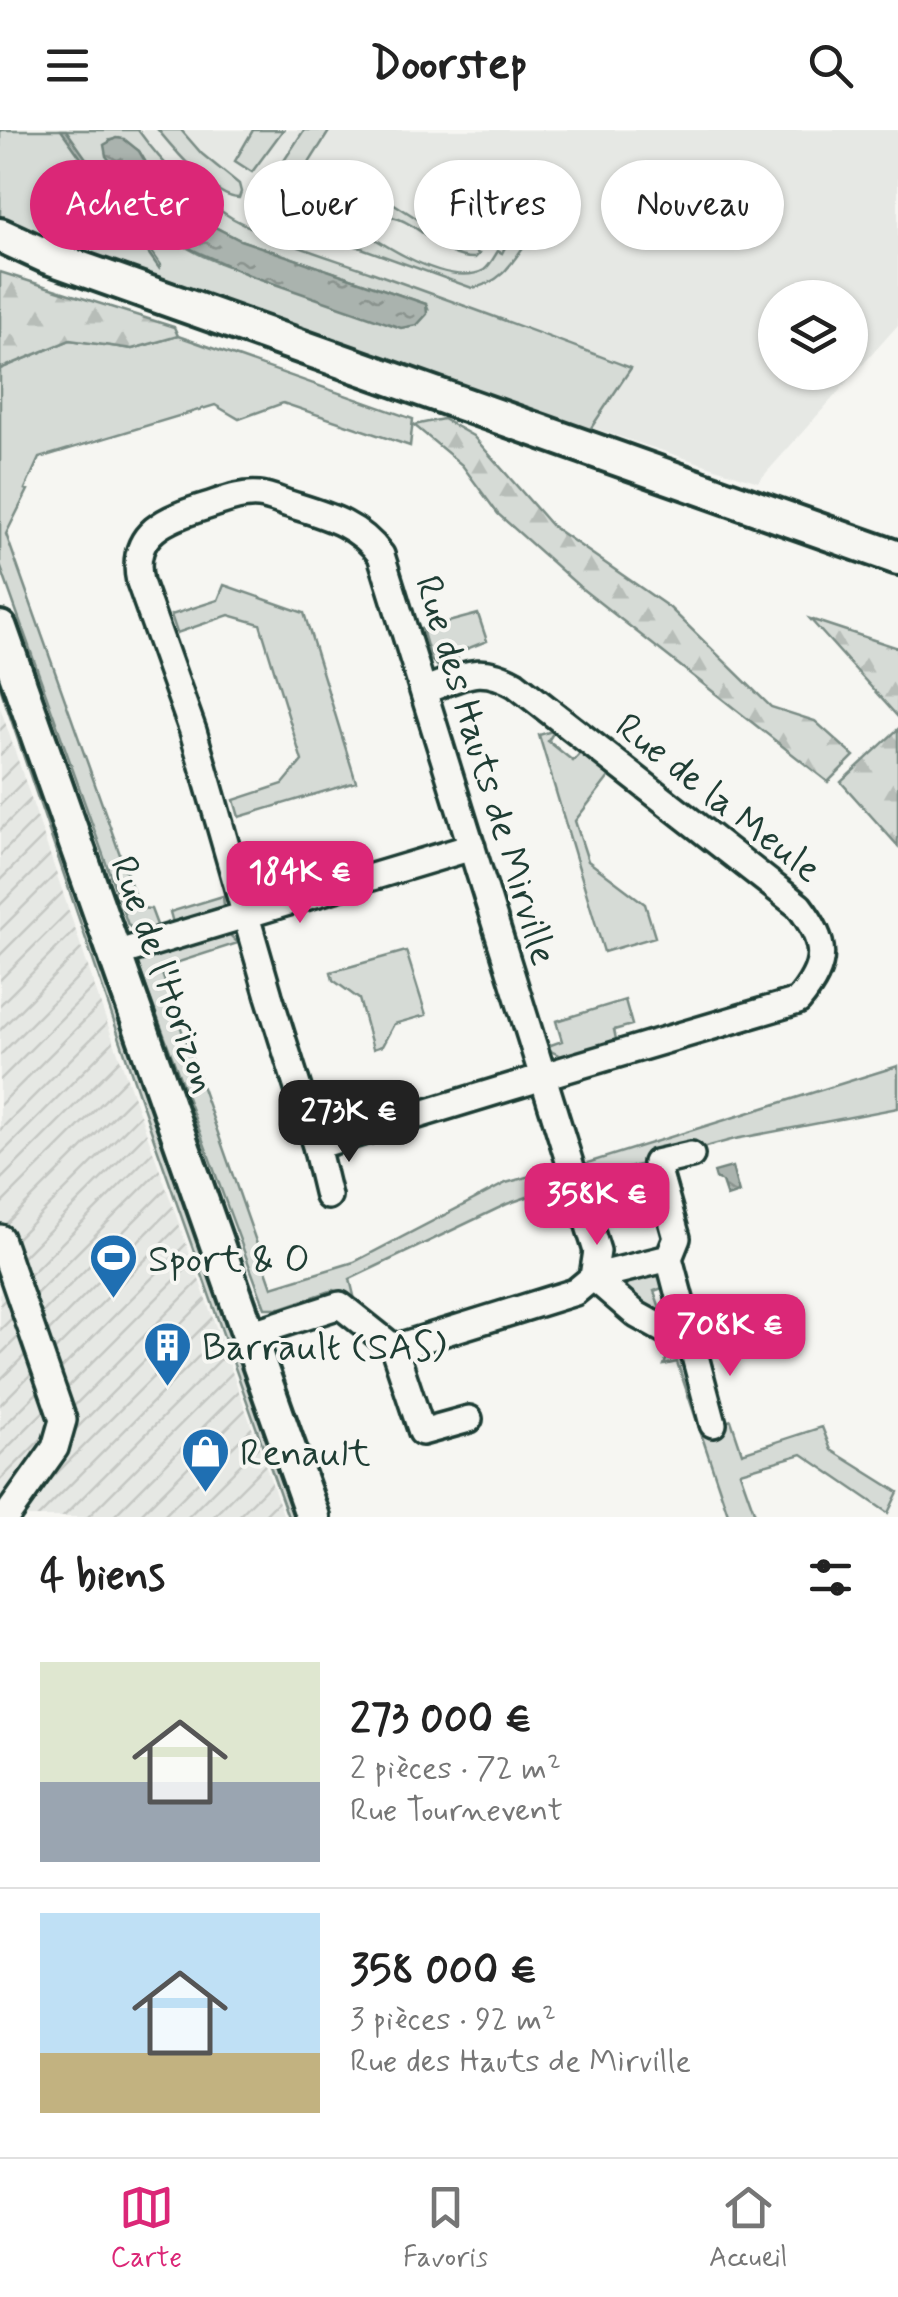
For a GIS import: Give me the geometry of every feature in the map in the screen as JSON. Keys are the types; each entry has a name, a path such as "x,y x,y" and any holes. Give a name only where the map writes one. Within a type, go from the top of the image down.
{"main road":[{"path":"0,235 48,257 898,558"},
{"path":"0,246 48,257"},
{"name":"Rue de l'Horizon","path":"0,628 313,1517"}],"street":[{"name":"Rue des Hauts de Mirville","path":"328,1196 193,731 136,565 151,533 172,517 240,496 260,495 323,514 356,529 381,554 597,1250 592,1278"},
{"name":"Rue de la Meule","path":"316,1146 798,1000 812,985 822,960 820,942 799,906 515,684 498,674 481,671 425,690"},
{"path":"114,954 472,847"},
{"path":"691,1155 656,1163 678,1238 668,1258 713,1424"},
{"path":"0,1238 62,1420 55,1448 6,1517"},
{"path":"394,1348 575,1292 592,1278 668,1258"},
{"path":"592,1278 637,1315 695,1347"},
{"path":"250,1334 340,1304 394,1348 422,1432 469,1418"}],"shaded area":[{"path":"0,130 898,130 898,325 868,359 868,280 758,280 758,390 840,390 758,482 262,320 165,250 224,250 224,160 41,160"},
{"path":"0,707 104,1014 284,1517 0,1517"}],"green space":[{"path":"0,130 138,130 163,160 144,160 139,151 119,138 110,140 122,160 30,160 30,233 0,222"},
{"path":"158,130 181,130 209,160 184,159"},
{"path":"253,130 283,130 261,160 244,160 244,167 235,161"},
{"path":"304,130 330,130 311,160 284,160"},
{"path":"224,172 239,184 241,192 239,198 224,193"},
{"path":"394,204 414,217 414,228 409,224 394,218"},
{"path":"224,213 244,224 244,241 224,232"},
{"path":"75,250 191,250 216,262 290,284 428,309 426,304 269,250 309,250 631,368 589,431 262,320"},
{"path":"367,250 394,250 441,271 464,275 484,270 498,251 521,250 499,277 472,288"},
{"path":"446,250 472,250 479,254 475,258"},
{"path":"0,272 174,327 178,336 132,349 70,340 0,369"},
{"path":"178,336 413,419 410,446 283,403 239,419 215,405 39,458 6,534 139,908 151,909 157,925 152,930 135,931 128,925 0,565 0,369 70,340 132,349"},
{"path":"443,419 473,436 552,526 670,608 771,707 815,721 854,756 828,782 581,588 498,514 462,465 414,425"},
{"path":"224,585 304,613 356,782 239,817 234,800 283,784 302,761 260,624 229,615 177,633 171,615 218,600"},
{"path":"478,614 487,641 456,653 460,667 445,673 431,660 422,629"},
{"path":"810,619 898,648 898,717"},
{"path":"0,653 302,1517 288,1517 155,1142 0,687"},
{"path":"898,729 898,846 841,782"},
{"path":"555,730 548,741 573,761 583,750 612,773 575,821 588,861 645,904 655,937 604,952 539,735"},
{"path":"223,896 224,906 173,923 170,912"},
{"path":"229,934 238,943 160,968 272,1287 354,1262 506,1183 561,1167 565,1184 507,1204 350,1279 355,1300 333,1290 281,1308 265,1308 137,962"},
{"path":"406,951 426,1015 394,1024 382,1046 373,1049 359,999 333,980 331,972"},
{"path":"625,1000 632,1025 614,1030 617,1044 568,1060 551,1051 548,1046 562,1041 556,1021"},
{"path":"898,1066 898,1108 735,1139 591,1178 587,1163"},
{"path":"658,1267 668,1286 654,1291 661,1311 674,1308 675,1318 667,1321 619,1289 619,1281"},
{"path":"675,1348 695,1376 706,1429 731,1420 742,1453 822,1427 831,1450 898,1492 888,1513 802,1454 740,1472 756,1517 729,1517 677,1362 664,1365 670,1349"}],"water":[{"path":"61,130 66,130 87,160 82,160"},
{"path":"116,138 124,139 144,160 109,160 104,145"},
{"path":"224,232 244,241 244,250 269,250 426,304 427,314 417,325 401,328 249,275 193,250 224,250"},
{"path":"146,250 150,250 161,265 159,268"},
{"path":"732,1167 739,1193 727,1197 714,1172"}],"place":[{"name":"Sport & O","path":"113,1300"},
{"name":"Barrault (SAS)","path":"167,1388"},
{"name":"Renault","path":"205,1494"}]}
